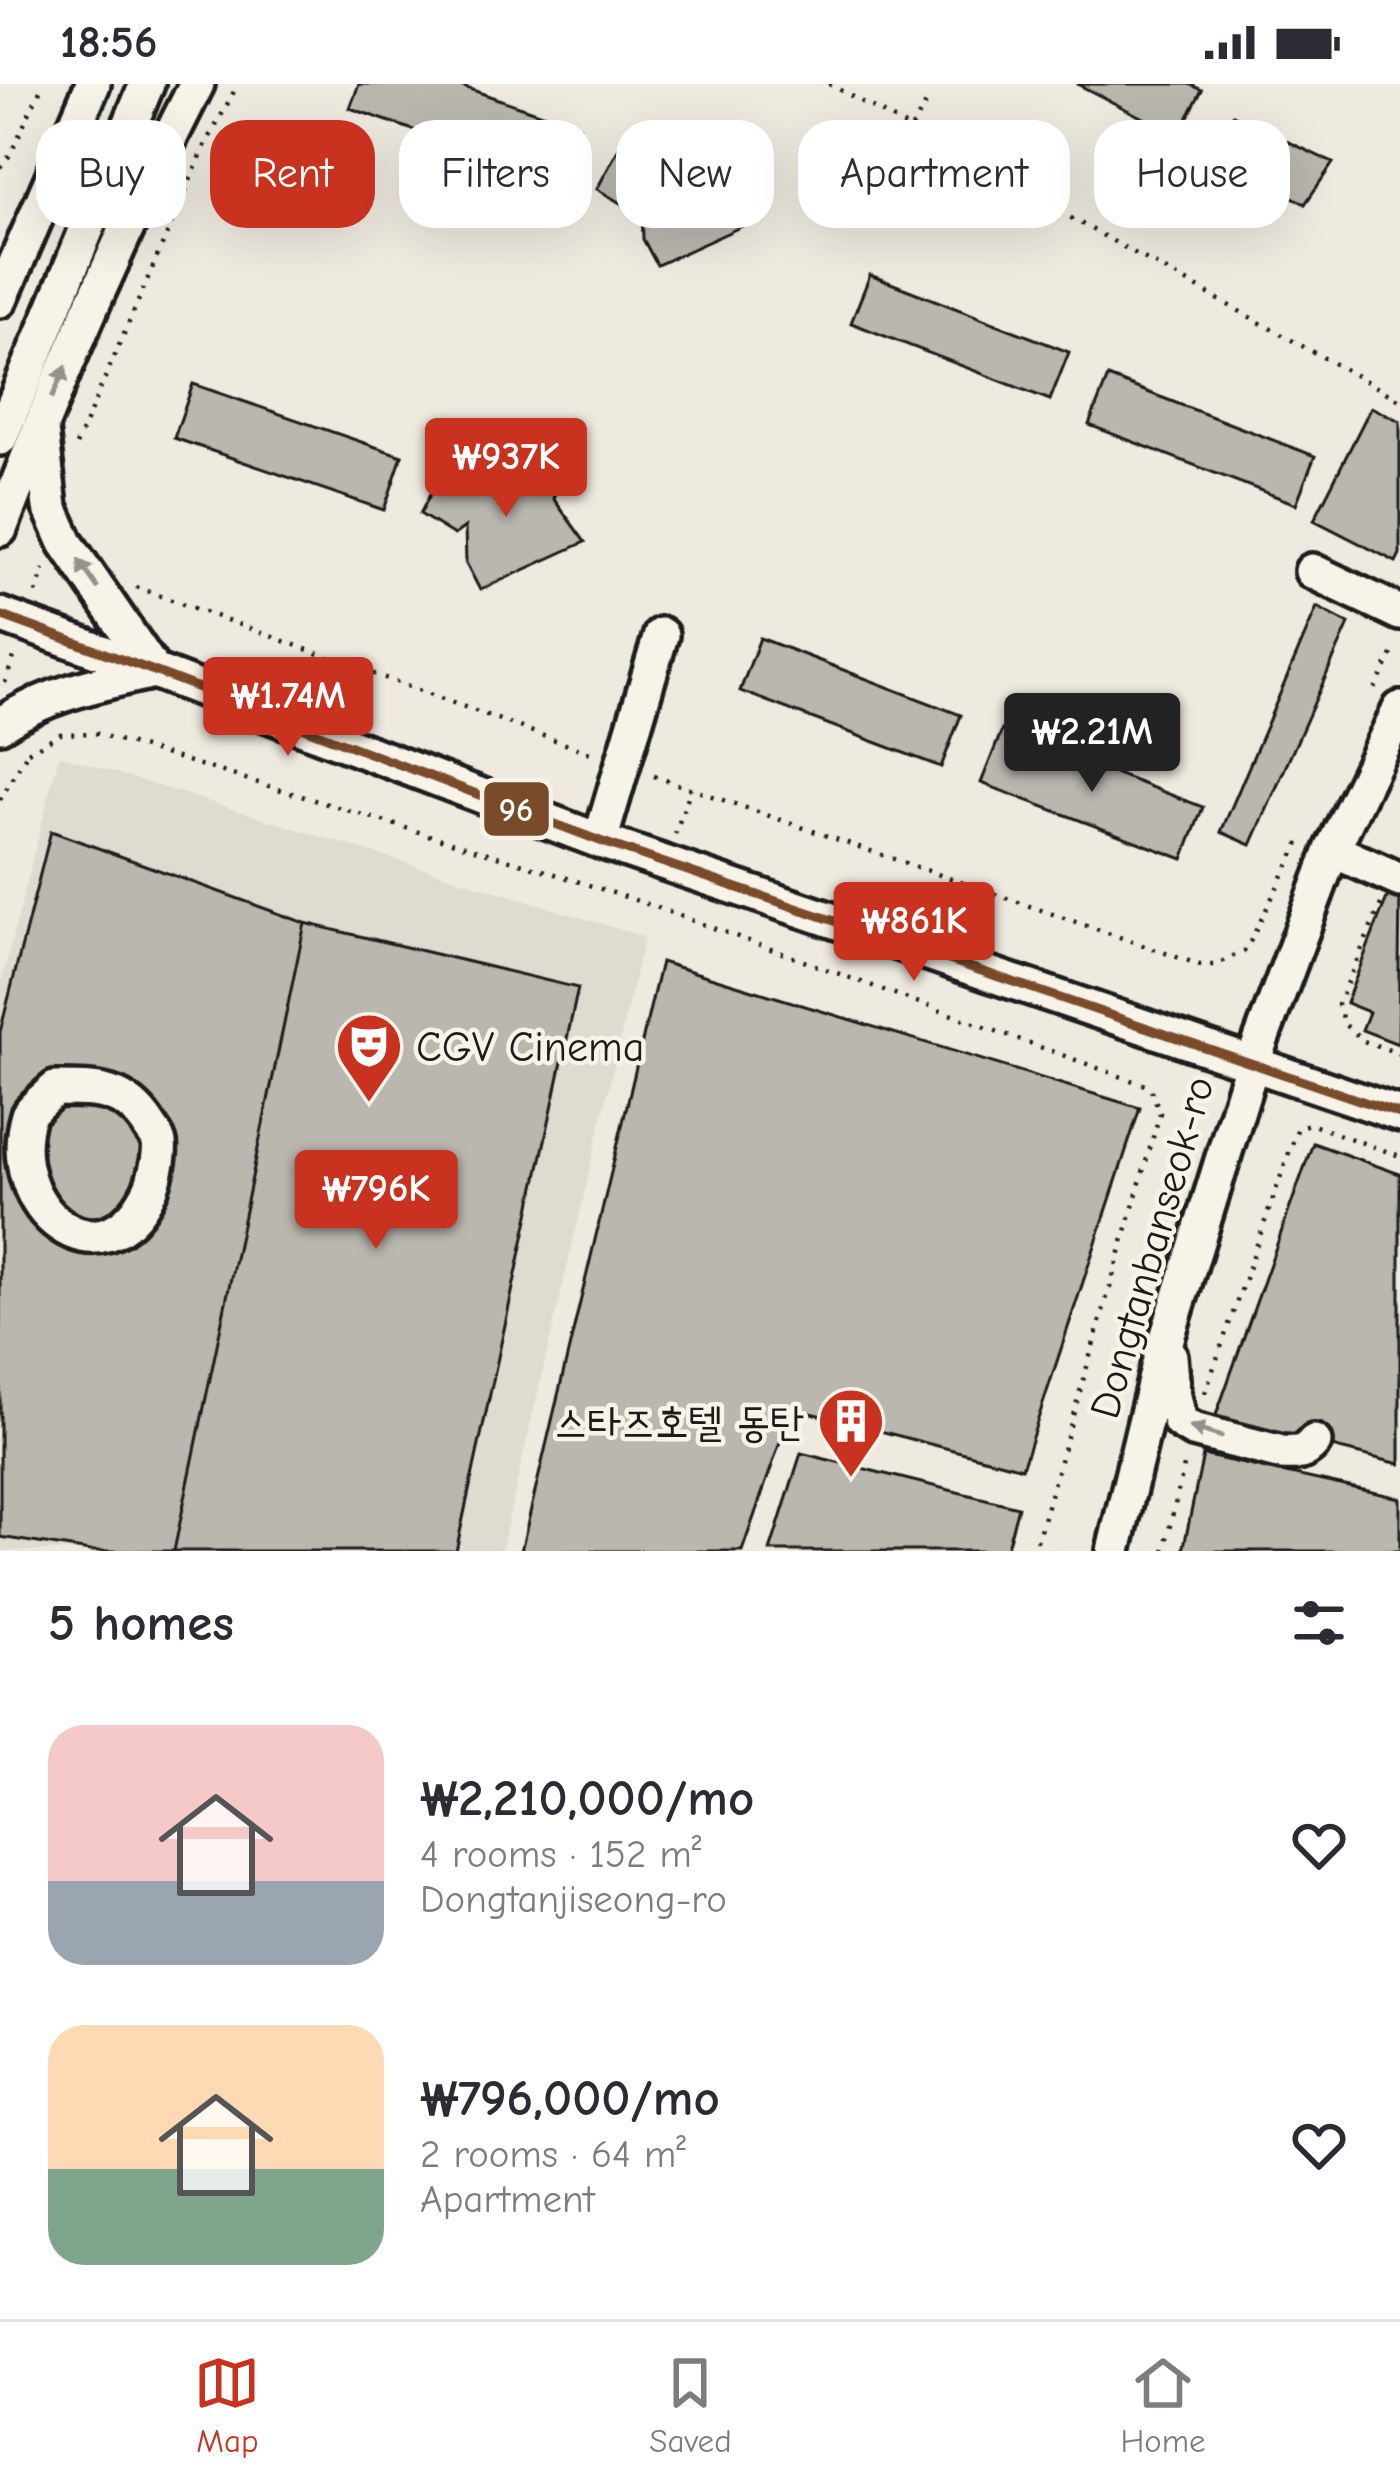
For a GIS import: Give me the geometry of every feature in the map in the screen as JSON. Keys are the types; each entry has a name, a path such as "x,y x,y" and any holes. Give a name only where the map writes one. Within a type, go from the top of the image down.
{"street":[{"path":"0,300 94,84"},
{"path":"0,392 125,84"},
{"path":"0,438 147,84"},
{"path":"0,530 40,425 197,84"},
{"path":"40,425 50,508 66,543 154,670"},
{"path":"1312,571 1400,613"},
{"path":"0,615 600,841 1400,1114"},
{"path":"600,841 661,635"},
{"path":"0,725 85,687 154,670"},
{"name":"Dongtanbanseok-ro","path":"1114,1551 1168,1336 1252,1064 1385,704"},
{"path":"1332,850 1396,879"},
{"path":"55,1089 99,1089 138,1108 159,1143 162,1186 136,1214 102,1235 64,1235 32,1218 13,1188 6,1147 28,1115 55,1089"},
{"path":"1168,1336 1180,1422 1193,1430 1296,1454 1314,1442"}],"path":[{"path":"0,167 43,84"},
{"path":"75,446 205,146 238,84"},
{"path":"829,84 893,120"},
{"path":"917,120 927,102"},
{"path":"1070,218 1400,400"},
{"path":"135,586 623,765 1200,965 1215,965 1246,950 1308,825"},
{"path":"1385,704 1400,638"},
{"path":"28,752 60,734 95,733 650,905 1150,1087 1160,1113 1034,1551"},
{"path":"1396,879 1338,1005 1344,1024 1364,1041 1400,1054"},
{"path":"1164,1551 1193,1430 1298,1126 1310,1124 1400,1156"}],"shaded area":[{"path":"59,755 644,937 501,1551 0,1551 0,987"}],"building":[{"path":"359,84 455,84 559,120 399,120 399,125 350,108"},
{"path":"1077,84 1189,84 1202,90 1186,120 1147,120"},
{"path":"1290,142 1333,163 1305,204 1290,195"},
{"path":"616,153 616,200 597,189"},
{"path":"643,228 738,228 657,265 643,239"},
{"path":"870,275 1069,352 1050,400 851,323"},
{"path":"1108,377 1315,456 1296,504 1089,425"},
{"path":"193,384 402,456 384,510 174,438"},
{"path":"1371,407 1400,421 1400,554 1396,562 1314,520"},
{"path":"530,450 570,462 553,498 585,542 480,590 466,563 465,527 454,535 420,514 442,471 493,497 519,481"},
{"path":"1317,607 1349,624 1251,845 1221,832"},
{"path":"760,638 961,715 941,767 740,691"},
{"path":"1002,730 1203,807 1183,859 981,783"},
{"path":"51,831 305,923 174,1551 90,1551 0,1537 0,1032"},
{"path":"1390,890 1400,894 1398,1044 1362,1030 1369,1012 1346,1003"},
{"path":"305,923 578,988 456,1551 174,1551"},
{"path":"661,962 1140,1108 1022,1468 792,1408 742,1551 521,1551"},
{"path":"1313,1143 1400,1174 1400,1464 1215,1418"},
{"name":"스타즈호텔 동탄","path":"801,1453 1018,1507 1006,1551 770,1551"},
{"path":"1203,1455 1400,1498 1400,1551 1183,1551"}],"transit line":[{"name":"96","path":"0,615 600,841 1400,1114"}],"place":[{"name":"CGV Cinema","path":"369,1105"},
{"name":"스타즈호텔 동탄","path":"851,1480"}]}
